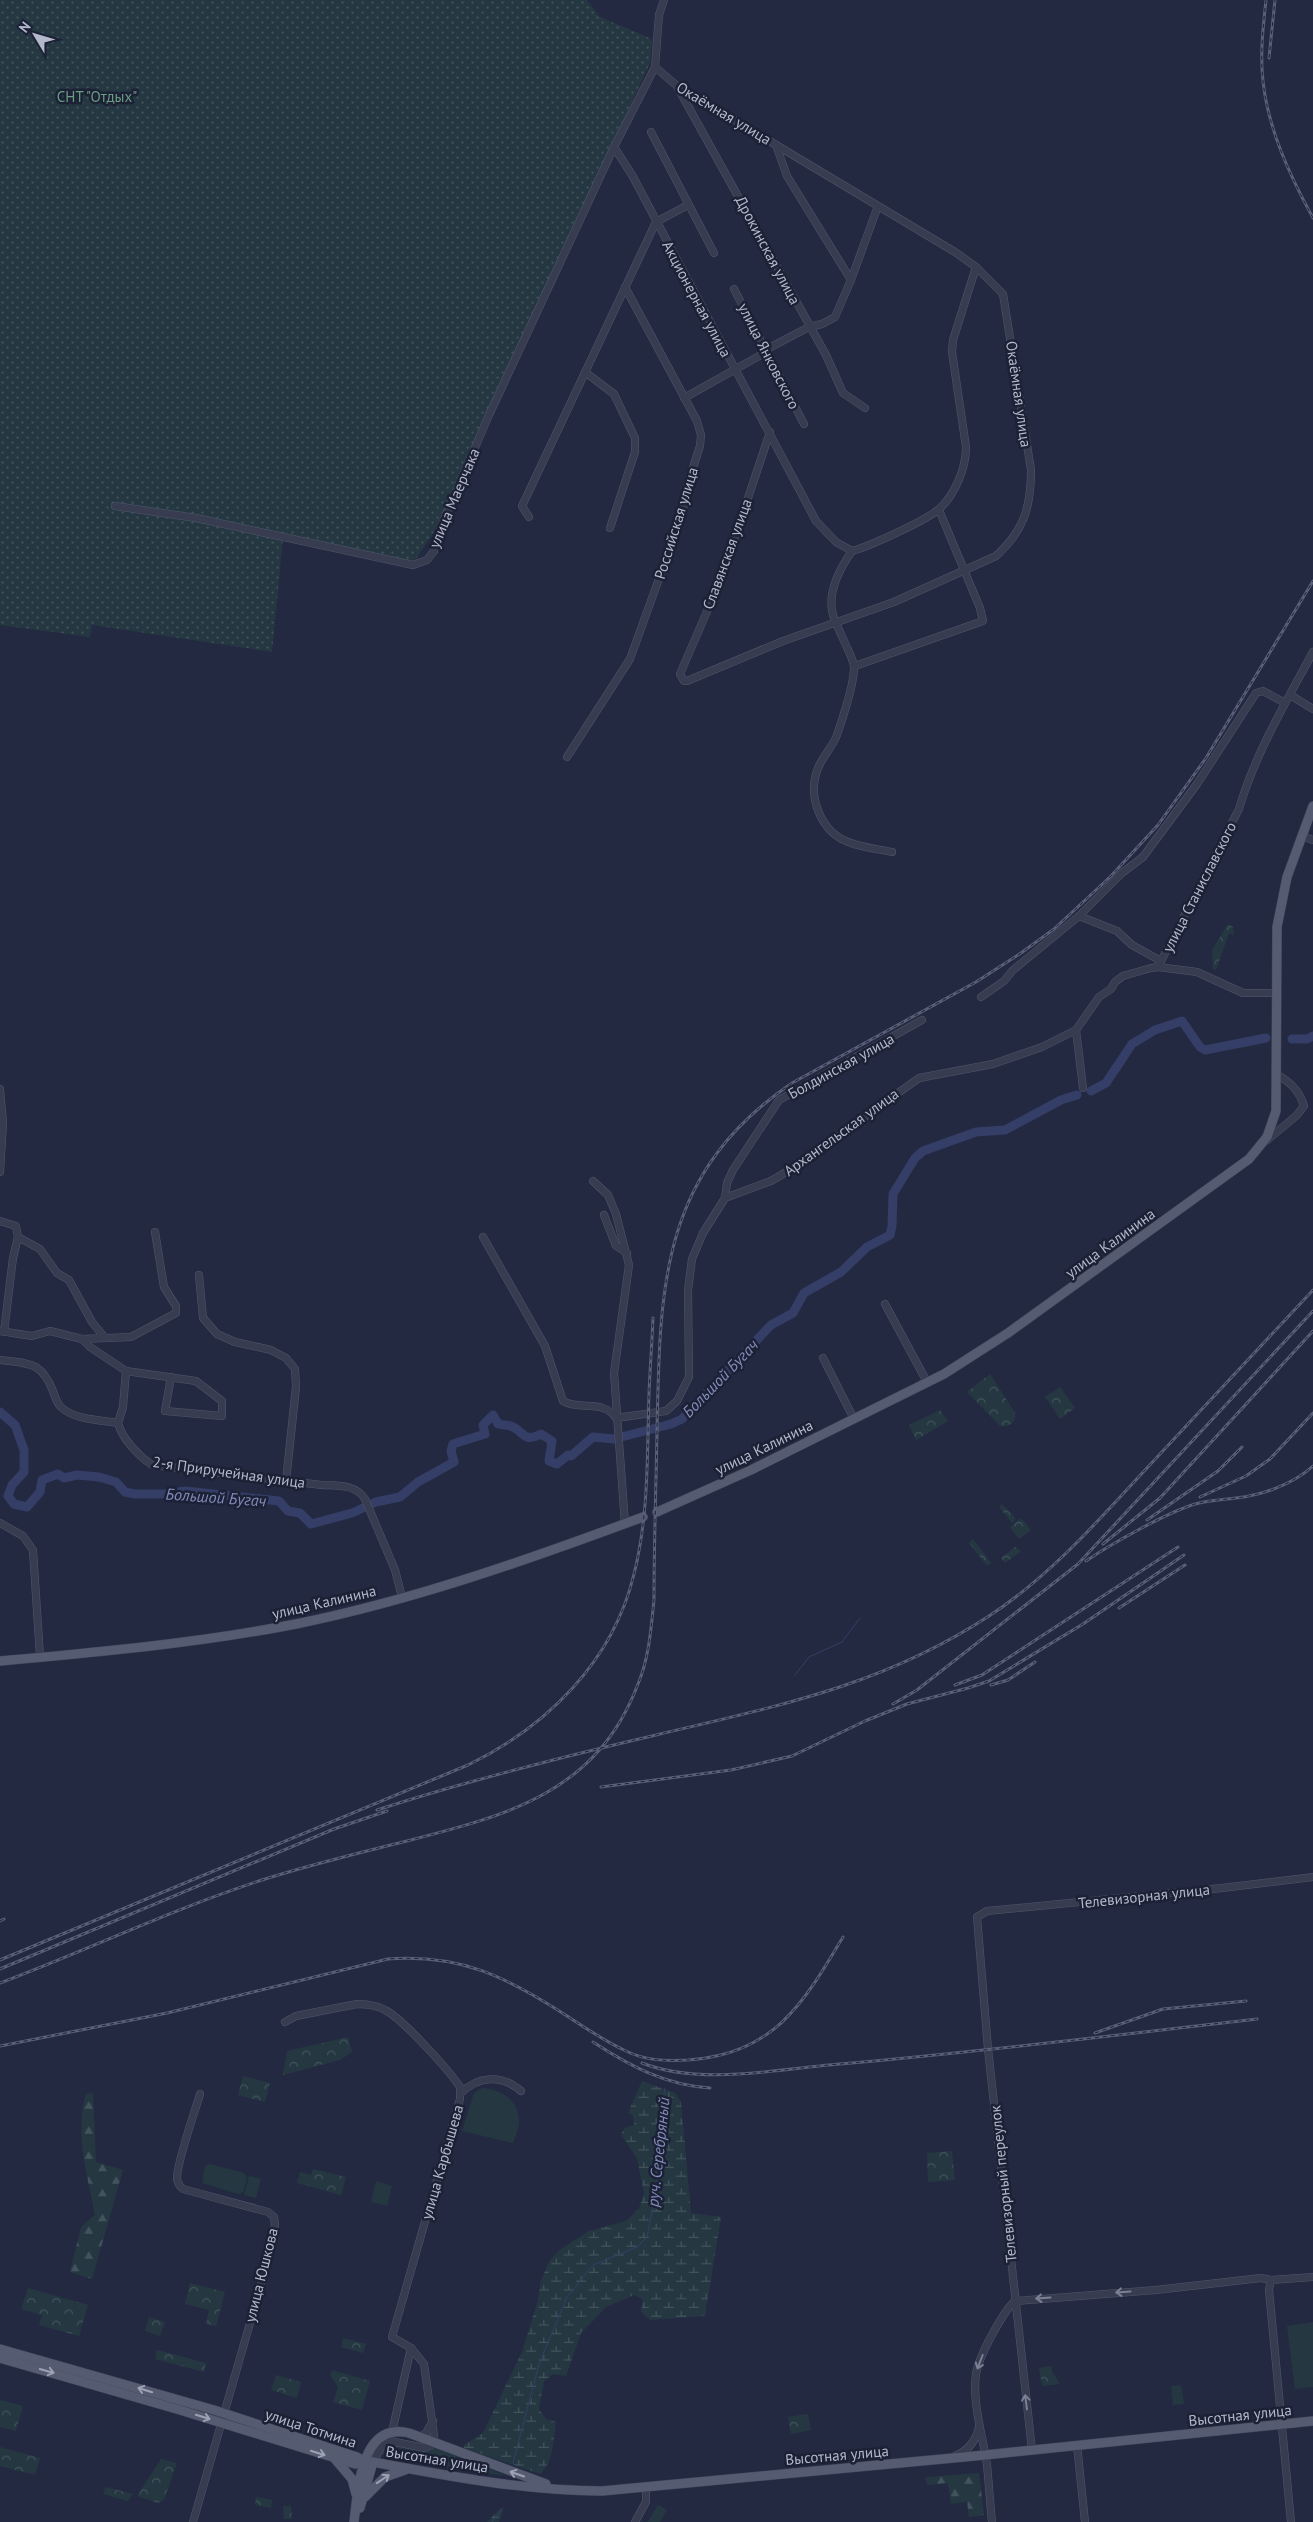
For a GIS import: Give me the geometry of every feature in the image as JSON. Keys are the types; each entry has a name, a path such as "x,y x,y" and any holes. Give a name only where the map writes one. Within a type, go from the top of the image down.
{"main road":[{"name":"улица Калинина","path":"0,1661 213,1638 319,1619 402,1597 530,1557 650,1515 742,1474 927,1382 979,1353 1249,1159 1269,1132 1276,1111 1275,993 1278,915 1287,877 1313,806"},
{"name":"улица Тотмина","path":"0,2349 223,2419 335,2459 355,2464 364,2461"},
{"name":"улица Тотмина","path":"0,2358 223,2419 357,2457 364,2461"},
{"name":"Высотная улица","path":"364,2461 563,2490 602,2491 985,2455 1313,2421"},
{"path":"354,2522 359,2501 364,2461 371,2446 392,2432 404,2432 420,2436 563,2490"},
{"path":"335,2459 352,2479 359,2501"},
{"path":"359,2501 374,2462"},
{"path":"359,2501 385,2477 412,2469"}],"street":[{"path":"614,147 655,67 659,15 664,0"},
{"name":"Окаёмная улица","path":"655,67 676,86 955,252 976,267 1004,294 1031,470 1031,492 1027,512 1008,545 996,556 894,602 783,641 687,681 684,681 680,674"},
{"name":"Дрокинская улица","path":"676,86 693,112 826,355 843,393 865,408"},
{"path":"651,132 714,253"},
{"path":"776,144 787,176 851,280"},
{"name":"Акционерная улица","path":"614,147 770,432 816,521 836,542 852,551"},
{"name":"улица Маерчака","path":"115,506 196,518 413,565 427,560 434,551 442,524 489,415 614,147"},
{"path":"529,517 522,506 656,222 688,205"},
{"path":"684,398 733,373 735,369 809,326 822,324 835,317 851,280 878,206"},
{"path":"892,852 849,843 833,832 823,821 815,804 814,786 817,770 825,752 836,737 855,666 833,614 832,595 841,567 852,551 881,540 939,510 958,482 966,457 952,352 953,340 976,267"},
{"name":"Российская улица","path":"568,757 630,659 682,515 688,483 700,446 701,435 697,421 625,287"},
{"name":"улица Янковского","path":"734,288 804,424"},
{"path":"585,372 614,394 635,438 636,452 610,528"},
{"name":"Славянская улица","path":"680,674 720,579 770,432"},
{"path":"855,666 983,621 939,510"},
{"name":"улица Станиславского","path":"1079,916 1117,931 1132,945 1160,964 1240,808 1245,789 1285,704 1313,652"},
{"path":"981,997 1004,981 1013,970 1079,916 1122,873 1143,858 1197,784 1256,693 1263,691 1285,704"},
{"path":"1290,695 1313,709"},
{"path":"1302,836 1313,840"},
{"path":"1083,1088 1076,1030 1100,996 1119,978 1160,964 1197,972 1243,994 1275,993"},
{"name":"Болдинская улица","path":"726,1198 727,1183 733,1170 779,1100 922,1020"},
{"name":"Архангельская улица","path":"726,1198 771,1181 798,1165 919,1078 993,1064 1042,1047 1076,1030"},
{"path":"1260,1146 1296,1116 1304,1106 1300,1095 1288,1081 1276,1074"},
{"path":"0,1089 4,1123 0,1172"},
{"path":"592,1181 608,1195 627,1253 629,1265 624,1312 614,1373 625,1524"},
{"path":"616,1418 666,1411 677,1401 689,1378 688,1290 692,1259 703,1232 726,1198"},
{"path":"604,1215 616,1246 627,1253"},
{"path":"0,1221 16,1226 18,1237 2,1331 32,1336 50,1331 82,1339 131,1336 176,1313 176,1306 164,1287 155,1232"},
{"path":"18,1237 40,1249 57,1273 69,1280 92,1322 105,1338"},
{"path":"483,1237 545,1346 563,1401 569,1404 594,1405 612,1412 616,1418"},
{"path":"199,1275 203,1318 218,1334 235,1342 271,1350 286,1358 295,1369 296,1387 286,1481"},
{"path":"885,1304 927,1382"},
{"path":"82,1339 90,1347 126,1371 171,1377 196,1381 222,1401 222,1416 165,1411 171,1377"},
{"path":"823,1358 854,1419"},
{"path":"0,1360 38,1368 44,1372 58,1405 71,1414 118,1424 123,1407 126,1371"},
{"name":"2-я Приручейная улица","path":"118,1424 120,1430 140,1455 152,1465 346,1486 359,1491 365,1499 395,1570 402,1597"},
{"path":"0,1523 22,1536 33,1550 40,1657"},
{"name":"Телевизорная улица","path":"977,1917 987,1911 1222,1888 1313,1877"},
{"name":"Телевизорный переулок","path":"977,1917 1015,2301 1032,2450"},
{"name":"улица Карбышева","path":"285,2022 296,2016 357,2004 367,2004 385,2009 395,2016 455,2079 460,2087 460,2093 392,2337 411,2348"},
{"path":"460,2093 470,2084 482,2079 511,2082 520,2091"},
{"name":"улица Юшкова","path":"193,2522 263,2279 275,2225 274,2217 268,2212 183,2189 179,2184 177,2179 180,2163 200,2094"},
{"path":"992,2522 985,2455 979,2424 976,2374 1008,2308 1015,2301 1172,2288 1261,2278 1271,2280 1313,2277"},
{"path":"1271,2280 1269,2290 1291,2522"},
{"path":"374,2462 380,2447 390,2441 425,2448 435,2443 424,2364 411,2348"},
{"path":"392,2432 411,2348"},
{"path":"420,2436 426,2433 433,2421"},
{"path":"950,2458 967,2449 976,2437 979,2424"},
{"path":"1077,2445 1085,2522"},
{"path":"634,2522 646,2502 646,2487"}],"green space":[{"name":"СНТ \"Отдых\"","path":"0,0 587,0 600,17 652,39 650,63 435,530 414,562 283,537 272,652 92,625 90,637 0,625"},
{"path":"1228,924 1233,927 1234,935 1229,933 1216,970 1213,969 1212,950"},
{"path":"990,1374 1015,1413 1014,1422 1009,1425 1000,1426 967,1392"},
{"path":"1060,1387 1075,1408 1060,1419 1045,1397"},
{"path":"940,1410 948,1421 916,1440 909,1425"},
{"path":"1002,1504 1016,1519 1012,1523 999,1507"},
{"path":"1021,1518 1031,1530 1019,1539 1010,1527"},
{"path":"973,1539 991,1563 987,1566 969,1543"},
{"path":"1015,1547 1021,1551 1005,1563 1001,1558"},
{"path":"348,2037 352,2052 340,2060 283,2075 287,2051"},
{"path":"243,2076 270,2083 265,2102 238,2095"},
{"path":"642,2081 675,2093 681,2102 691,2213 721,2217 705,2316 650,2320 641,2312 643,2299 634,2295 606,2307 581,2333 566,2376 553,2374 544,2381 539,2409 546,2419 556,2422 548,2464 540,2474 464,2448 464,2445 483,2433 522,2352 538,2300 541,2280 550,2260 561,2249 589,2231 626,2221 639,2208 644,2194 637,2158 621,2135 624,2128 634,2125 633,2115 628,2113"},
{"path":"482,2088 503,2094 513,2103 519,2116 519,2124 513,2143 462,2131 474,2093"},
{"path":"93,2093 96,2162 123,2170 92,2279 70,2272 81,2227 95,2215 83,2154 81,2124 86,2094"},
{"path":"952,2151 955,2180 928,2182 927,2153"},
{"path":"210,2164 244,2173 247,2179 243,2192 238,2194 202,2183 205,2166"},
{"path":"313,2169 346,2177 341,2195 297,2183 300,2172 311,2175"},
{"path":"249,2176 261,2179 256,2198 244,2195"},
{"path":"376,2181 392,2186 387,2206 371,2202"},
{"path":"190,2283 225,2292 216,2326 206,2324 209,2310 185,2304"},
{"path":"28,2288 88,2305 79,2336 39,2325 42,2315 21,2309"},
{"path":"149,2317 165,2322 160,2336 145,2331"},
{"path":"1313,2322 1313,2387 1295,2389 1287,2326"},
{"path":"343,2338 366,2344 363,2353 341,2347"},
{"path":"157,2350 206,2363 204,2372 155,2359"},
{"path":"1051,2366 1052,2372 1060,2384 1042,2386 1039,2368"},
{"path":"332,2370 370,2381 362,2410 333,2402 338,2387 330,2375"},
{"path":"276,2375 301,2382 297,2398 271,2390"},
{"path":"1181,2385 1184,2404 1173,2405 1171,2386"},
{"path":"0,2400 23,2406 16,2431 0,2427"},
{"path":"808,2414 811,2430 791,2434 788,2417"},
{"path":"393,2443 428,2451 433,2447 507,2476 425,2465 379,2454"},
{"path":"0,2447 40,2458 35,2475 0,2466"},
{"path":"161,2459 177,2463 164,2500 158,2503 137,2496"},
{"path":"979,2473 984,2515 969,2517 967,2502 951,2504 948,2483 927,2485 925,2477"},
{"path":"106,2487 133,2494 128,2501 103,2494"},
{"path":"256,2497 272,2500 271,2508 255,2505"},
{"path":"658,2505 667,2510 660,2522 648,2522"},
{"path":"283,2506 291,2506 292,2519 284,2519"},
{"path":"501,2508 503,2511 499,2522 487,2522"}],"waterway":[{"path":"1091,1091 1106,1083 1132,1044 1155,1030 1182,1021 1200,1047 1205,1050 1266,1038"},
{"name":"Большой Бугач","path":"1292,1039 1307,1039 1313,1036"},
{"name":"Большой Бугач","path":"0,1412 15,1425 24,1450 24,1472 12,1485 8,1496 14,1504 27,1507 40,1492 42,1480 58,1474 64,1478 77,1475 99,1477 116,1482 125,1492 135,1494 167,1494 185,1491 279,1501 288,1511 300,1513 311,1524 352,1513 376,1502 400,1497 418,1482 454,1462 451,1451 453,1444 485,1434 483,1425 493,1415 498,1424 516,1428 524,1436 531,1437 541,1434 552,1441 549,1461 557,1464 568,1455 571,1456 593,1437 614,1439 671,1424 682,1419 771,1325 793,1313 804,1293 841,1272 867,1247 890,1235 893,1194 915,1158 923,1151 976,1132 1005,1130 1061,1100 1077,1095"},
{"name":"руч. Серебряный","path":"795,1675 809,1657 842,1642 860,1618"},
{"name":"руч. Серебряный","path":"513,2463 539,2364 567,2297 593,2265 637,2247 647,2237 657,2186 656,2146 665,2088"},
{"name":"руч. Серебряный","path":"492,2522 503,2508"}],"railway":[{"path":"1266,0 1262,61 1266,99 1281,152 1313,218"},
{"path":"1269,58 1275,0"},
{"path":"0,1983 229,1891 298,1869 480,1821 514,1808 545,1793 574,1774 599,1750 620,1721 638,1684 651,1632 654,1600 658,1378 661,1328 666,1281 676,1236 692,1194 716,1155 748,1118 792,1083 976,982 1021,953 1054,929 1110,877 1158,825 1206,758 1313,581"},
{"path":"377,1810 516,1770 744,1714 828,1691 869,1677 949,1640 1011,1601 1072,1547 1313,1290"},
{"path":"893,1704 917,1690 1078,1564 1313,1311"},
{"path":"0,1960 468,1765 497,1749 549,1711 593,1663 610,1636 624,1606 634,1574 645,1507 653,1318"},
{"path":"1103,1544 1160,1498 1313,1331"},
{"path":"1200,1497 1246,1476 1270,1459 1313,1413"},
{"path":"1147,1520 1218,1471 1242,1447"},
{"path":"1086,1561 1139,1530 1183,1508 1210,1501 1246,1497 1277,1488 1313,1466"},
{"path":"955,1685 982,1675 1178,1547"},
{"path":"601,1787 731,1770 792,1756 865,1721 907,1704 989,1681 1083,1624 1184,1555"},
{"path":"1119,1608 1185,1565"},
{"path":"991,1685 1008,1680 1035,1662"},
{"path":"0,1969 334,1829 387,1811"},
{"path":"0,1921 4,1919"},
{"path":"0,2046 167,2013 388,1959 414,1958 438,1960 481,1970 522,1989 594,2034 641,2057 656,2060 688,2060 718,2056 743,2048 764,2036 783,2021 814,1984 843,1937"},
{"path":"1095,2033 1163,2009 1246,2001"},
{"path":"642,2063 665,2070 689,2074 740,2074 996,2049 1257,2019"},
{"path":"593,2042 648,2073 678,2083 710,2088"}]}
